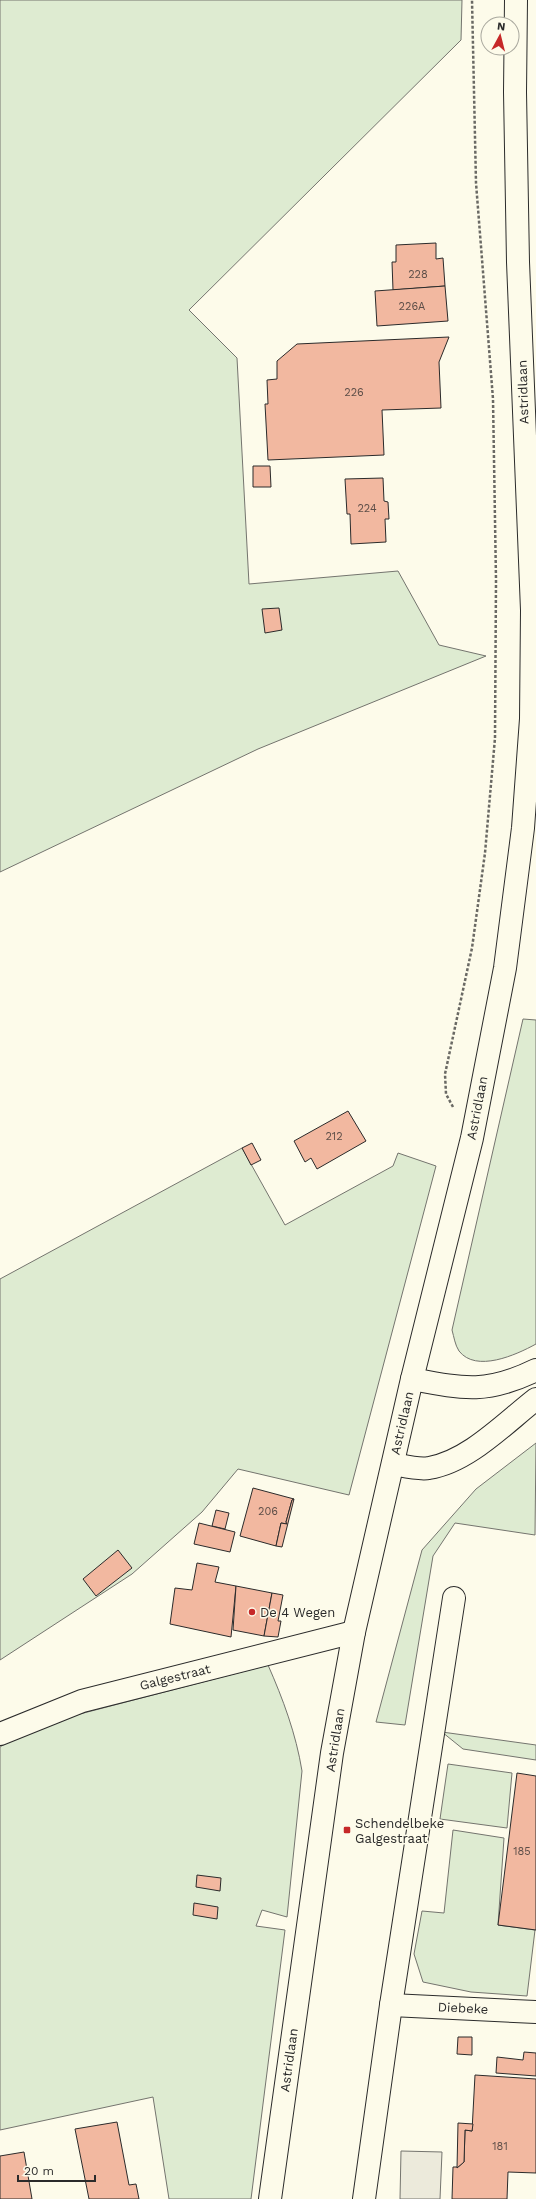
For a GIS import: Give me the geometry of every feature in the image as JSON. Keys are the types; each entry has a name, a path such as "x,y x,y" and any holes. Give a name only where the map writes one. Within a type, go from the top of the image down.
{"main road":[{"name":"Astridlaan","path":"270,2199 332,1753 354,1632 412,1379 472,1138 505,968 523,828 531,719 532,610 518,262 514,92 516,0"},
{"path":"412,1379 472,1389 517,1379 536,1370"},
{"path":"393,1464 428,1468 453,1462 469,1452 536,1399"},
{"path":"364,2199 391,2005 454,1598"},
{"name":"Galgestraat","path":"0,1734 82,1701 354,1632"},
{"name":"Diebeke","path":"391,2005 536,2012"}],"path":[{"path":"445,1074 472,948 485,853 495,738 496,580 493,399 476,183 472,0"}],"green space":[{"path":"0,0 462,0 461,40 189,310 237,358 249,584 398,571 439,645 486,656 258,749 0,872"},
{"path":"523,1019 536,1020 536,1344 507,1357 496,1360 475,1361 466,1357 459,1351 452,1330"},
{"path":"242,1148 285,1225 393,1166 398,1153 436,1166 349,1495 238,1469 202,1512 132,1574 0,1660 0,1279"},
{"path":"536,1443 535,1535 455,1523 433,1556 405,1725 376,1722 422,1550 476,1489"},
{"path":"268,1665 288,1717 302,1771 287,1917 262,1910 256,1926 285,1930 251,2199 169,2199 153,2097 0,2130 0,1747 13,1739 76,1715"},
{"path":"442,1732 536,1745 536,1760 463,1749"},
{"path":"448,1764 512,1773 507,1828 440,1819"},
{"path":"453,1830 504,1838 498,1925 535,1930 527,1996 471,1992 423,1982 414,1954 422,1911 444,1913"}],"shaded area":[{"path":"401,2151 442,2152 440,2199 400,2199"}],"building":[{"path":"436,243 436,259 443,258 445,286 393,290 392,262 396,262 396,245"},
{"path":"445,286 448,321 377,326 375,291"},
{"path":"449,337 439,362 441,408 382,410 384,455 268,460 265,404 268,404 267,380 277,379 277,361 297,344"},
{"path":"253,466 270,466 271,487 253,487"},
{"path":"383,478 384,501 388,502 389,519 385,519 386,542 351,544 350,514 347,514 345,479"},
{"path":"279,608 282,630 265,633 262,609"},
{"path":"348,1111 366,1141 317,1169 311,1158 305,1162 294,1141"},
{"path":"252,1143 261,1160 251,1165 242,1148"},
{"path":"253,1488 294,1499 292,1500 286,1522 287,1524 281,1523 276,1546 240,1536"},
{"path":"294,1499 282,1547 276,1546 281,1523 287,1524 286,1522 292,1500"},
{"path":"216,1510 229,1513 225,1529 212,1526"},
{"path":"199,1523 235,1532 230,1552 194,1544"},
{"path":"118,1550 132,1568 96,1596 83,1579"},
{"path":"197,1563 219,1567 215,1582 236,1586 231,1637 170,1624 175,1588 192,1590"},
{"name":"De 4 Wegen","path":"236,1586 272,1593 264,1636 233,1630"},
{"path":"272,1593 283,1595 278,1621 281,1621 278,1637 264,1636"},
{"path":"517,1773 536,1776 536,1930 498,1925"},
{"path":"197,1875 221,1878 220,1891 196,1887"},
{"path":"194,1903 218,1907 217,1919 193,1915"},
{"path":"458,2037 472,2037 472,2055 457,2054"},
{"path":"524,2052 536,2053 536,2076 496,2073 497,2057 523,2060"},
{"path":"475,2075 536,2079 536,2173 508,2172 507,2199 452,2199 453,2167 458,2167 464,2162 465,2130 472,2131"},
{"path":"117,2122 129,2185 136,2184 139,2199 89,2199 75,2129"},
{"path":"458,2123 473,2124 472,2131 465,2130 464,2162 457,2168"},
{"path":"24,2152 32,2199 0,2199 0,2156"}],"place":[{"name":"De 4 Wegen","path":"252,1612"},
{"name":"Schendelbeke Galgestraat","path":"347,1830"}]}
